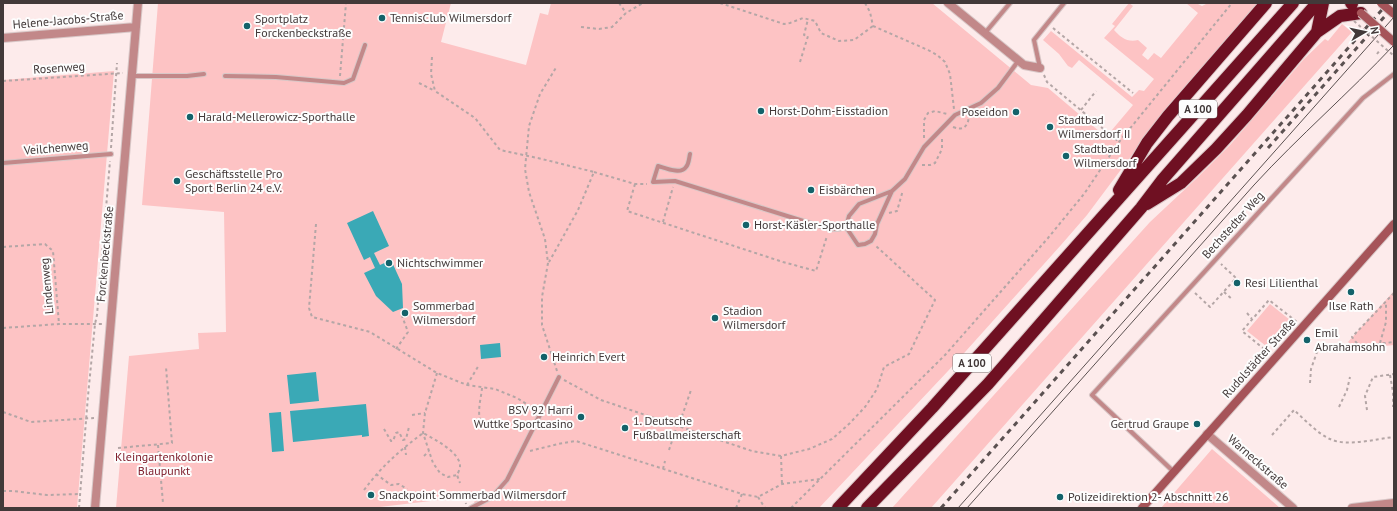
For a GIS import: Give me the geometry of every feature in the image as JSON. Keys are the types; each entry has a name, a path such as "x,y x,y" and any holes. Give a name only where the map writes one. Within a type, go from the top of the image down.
{"highway":[{"path":"1103,215 1147,143 1168,116 1266,3"},
{"name":"A 100","path":"838,508 932,408 1293,3"},
{"name":"A 100","path":"867,508 988,384 1317,3"},
{"path":"1317,32 1323,3"},
{"path":"1141,208 1181,183 1216,149 1247,115 1317,32 1340,16 1358,17"},
{"path":"870,508 879,496"}],"street":[{"name":"Forckenbeckstraße","path":"95,508 138,3"},
{"path":"948,3 1024,65 1040,68"},
{"path":"1351,3 1358,17 1394,42"},
{"path":"1382,3 1394,14"},
{"name":"Helene-Jacobs-Straße","path":"3,38 136,27"},
{"name":"Rudolstädter Straße","path":"1142,508 1394,224"},
{"name":"Warneckstraße","path":"1207,434 1293,508"},
{"path":"1355,508 1394,503"}],"lane":[{"path":"985,33 1010,3"},
{"path":"1040,68 1034,40 1064,3"},
{"path":"226,76 276,77 344,83 353,79 365,45"},
{"path":"892,191 871,241 858,245 846,227 849,216 859,204 892,191 905,179 924,147 955,115 981,103 998,88 1018,60"},
{"path":"132,76 187,76 204,74"},
{"name":"Bechstedter Weg","path":"1174,472 1092,395 1363,98 1394,74"},
{"name":"Veilchenweg","path":"3,163 111,154"},
{"path":"690,154 685,169 672,170 658,166 653,182 675,181 829,229 846,227"},
{"path":"470,508 492,497 507,480 559,377"}],"path":[{"path":"339,83 346,3"},
{"path":"619,3 626,13"},
{"path":"581,27 599,29 612,27 626,13 643,3"},
{"path":"720,3 784,24 790,24 803,18 808,19 814,21 820,33 839,41 854,40 873,26"},
{"path":"865,3 870,12 873,26"},
{"path":"791,508 944,355 1048,238 1079,200 1119,142 1232,3"},
{"path":"1358,17 1394,56"},
{"path":"800,62 808,36 804,35 808,19"},
{"path":"1047,24 1133,93"},
{"path":"873,26 928,50 945,62 950,74 955,115 943,114 935,111 928,113 924,120 924,147"},
{"path":"1377,54 1380,50"},
{"path":"432,57 431,74 435,91"},
{"path":"80,508 86,418 98,307 111,154 117,63"},
{"path":"558,66 540,94 529,126 525,169 530,192 545,239 548,263 542,297 542,325 559,377 601,400 752,451 781,456 810,450 832,439 865,407 877,389 884,367 909,354 935,300 871,241"},
{"path":"1040,68 1047,82 1119,142"},
{"name":"Rosenweg","path":"3,81 117,73"},
{"path":"419,83 435,91 475,118 500,150 594,172 635,184 653,182"},
{"path":"1081,110 1096,91"},
{"path":"913,167 935,163 942,148 944,127 958,129 966,126 969,123 971,108"},
{"path":"1082,120 1086,114"},
{"path":"548,263 578,210 594,172"},
{"path":"881,215 897,211 905,179"},
{"path":"663,222 675,181"},
{"path":"635,184 627,211 783,262 816,271 829,229"},
{"path":"316,224 309,308 312,317 370,332 437,374 467,385 495,389 516,398 541,414"},
{"name":"Lindenweg","path":"3,247 45,244 53,251 59,324"},
{"path":"1189,288 1210,307 1224,292 1236,278 1216,259"},
{"path":"1224,292 1233,300"},
{"path":"1394,293 1352,337 1359,346 1394,342"},
{"path":"1274,358 1242,331 1269,300 1302,327"},
{"path":"1380,343 1386,322 1386,302"},
{"path":"1248,313 1252,319"},
{"path":"396,349 408,332 402,316"},
{"path":"3,328 59,324 95,324"},
{"path":"1310,383 1312,369 1318,352"},
{"path":"467,385 479,365"},
{"path":"118,448 172,443 166,367"},
{"path":"437,374 425,414 423,433 433,462 440,473 448,477 457,475"},
{"path":"1367,410 1365,396 1373,377 1394,374"},
{"path":"1390,375 1393,392 1393,407"},
{"path":"1339,407 1347,390 1350,377"},
{"path":"482,388 479,414 480,423 484,427"},
{"path":"669,450 677,426 682,419 691,390"},
{"path":"1272,435 1294,410 1323,435 1336,442 1394,438"},
{"path":"3,412 31,422 86,418"},
{"path":"412,415 425,414"},
{"path":"384,429 391,441 393,441 396,433 399,432 403,440 406,439 409,427"},
{"path":"364,490 390,459 423,433"},
{"path":"423,433 442,443 457,458 460,466 457,475 460,483"},
{"path":"520,454 576,441 742,494 758,497 782,484 821,479"},
{"path":"158,445 163,503"},
{"path":"405,447 406,455"},
{"path":"424,456 429,451"},
{"path":"781,456 782,484"},
{"path":"663,469 665,461"},
{"path":"376,474 391,485 399,484 407,489"},
{"path":"3,492 13,491 47,494 81,494"},
{"path":"736,508 742,494"},
{"path":"758,497 765,508"}],"green space":[{"name":"Kleingartenkolonie Blaupunkt","path":"158,3 451,3 441,42 526,65 540,13 548,15 551,3 932,3 1031,85 1048,88 1106,137 1133,105 1079,60 1072,68 1068,66 1059,54 1043,40 1051,31 1132,97 1139,90 1144,91 1154,79 1104,38 1115,26 1112,24 1129,3 1133,6 1114,30 1124,39 1131,41 1138,40 1147,48 1142,55 1148,60 1154,53 1161,58 1198,13 1186,3 1196,3 1202,6 1208,3 1260,3 1161,116 1087,215 1061,245 948,371 819,508 473,508 477,491 465,497 371,508 116,508 129,356 199,349 198,333 226,332 224,212 142,205"},
{"path":"1342,24 1352,32 931,508 892,508 1150,222 1231,144 1304,59 1325,39 1328,41"},
{"path":"114,71 77,508 3,508 3,80"},
{"path":"1394,291 1394,345 1356,349 1348,342"},
{"path":"1270,304 1290,320 1266,346 1247,331"},
{"path":"1212,449 1280,508 1161,508"}],"water":[{"name":"Nichtschwimmer","path":"373,211 389,246 374,253 380,265 391,260 402,284 403,308 393,312 376,296 364,273 375,268 370,257 364,260 347,223"},
{"path":"500,343 501,357 481,359 480,345"},
{"path":"316,372 319,401 290,404 287,375"},
{"path":"366,404 369,436 362,437 362,435 293,442 290,411"},
{"path":"281,412 284,451 272,452 269,413"}],"tram line":[{"path":"958,508 1394,17"},
{"path":"967,508 1254,185 1394,45"}],"railway":[{"path":"941,508 1388,3"},
{"path":"1268,148 1394,6"}],"place":[{"name":"TennisClub Wilmersdorf","path":"382,18"},
{"name":"Sportplatz Forckenbeckstraße","path":"247,26"},
{"name":"Horst-Dohm-Eisstadion","path":"761,111"},
{"name":"Poseidon","path":"1016,112"},
{"name":"Harald-Mellerowicz-Sporthalle","path":"190,117"},
{"name":"Stadtbad Wilmersdorf II","path":"1050,127"},
{"name":"Stadtbad Wilmersdorf","path":"1066,156"},
{"name":"Geschäftsstelle Pro Sport Berlin 24 e.V.","path":"177,181"},
{"name":"Eisbärchen","path":"811,190"},
{"name":"Horst-Käsler-Sporthalle","path":"746,225"},
{"name":"Nichtschwimmer","path":"389,263"},
{"name":"Resi Lilienthal","path":"1237,283"},
{"name":"Ilse Rath","path":"1351,292"},
{"name":"Sommerbad Wilmersdorf","path":"405,313"},
{"name":"Stadion Wilmersdorf","path":"715,318"},
{"name":"Emil Abrahamsohn","path":"1307,340"},
{"name":"Heinrich Evert","path":"544,357"},
{"name":"BSV 92 Harri Wuttke Sportcasino","path":"581,417"},
{"name":"Gertrud Graupe","path":"1197,424"},
{"name":"1. Deutsche Fußballmeisterschaft","path":"625,428"},
{"name":"Snackpoint Sommerbad Wilmersdorf","path":"371,495"},
{"name":"Polizeidirektion 2- Abschnitt 26","path":"1060,497"}]}
